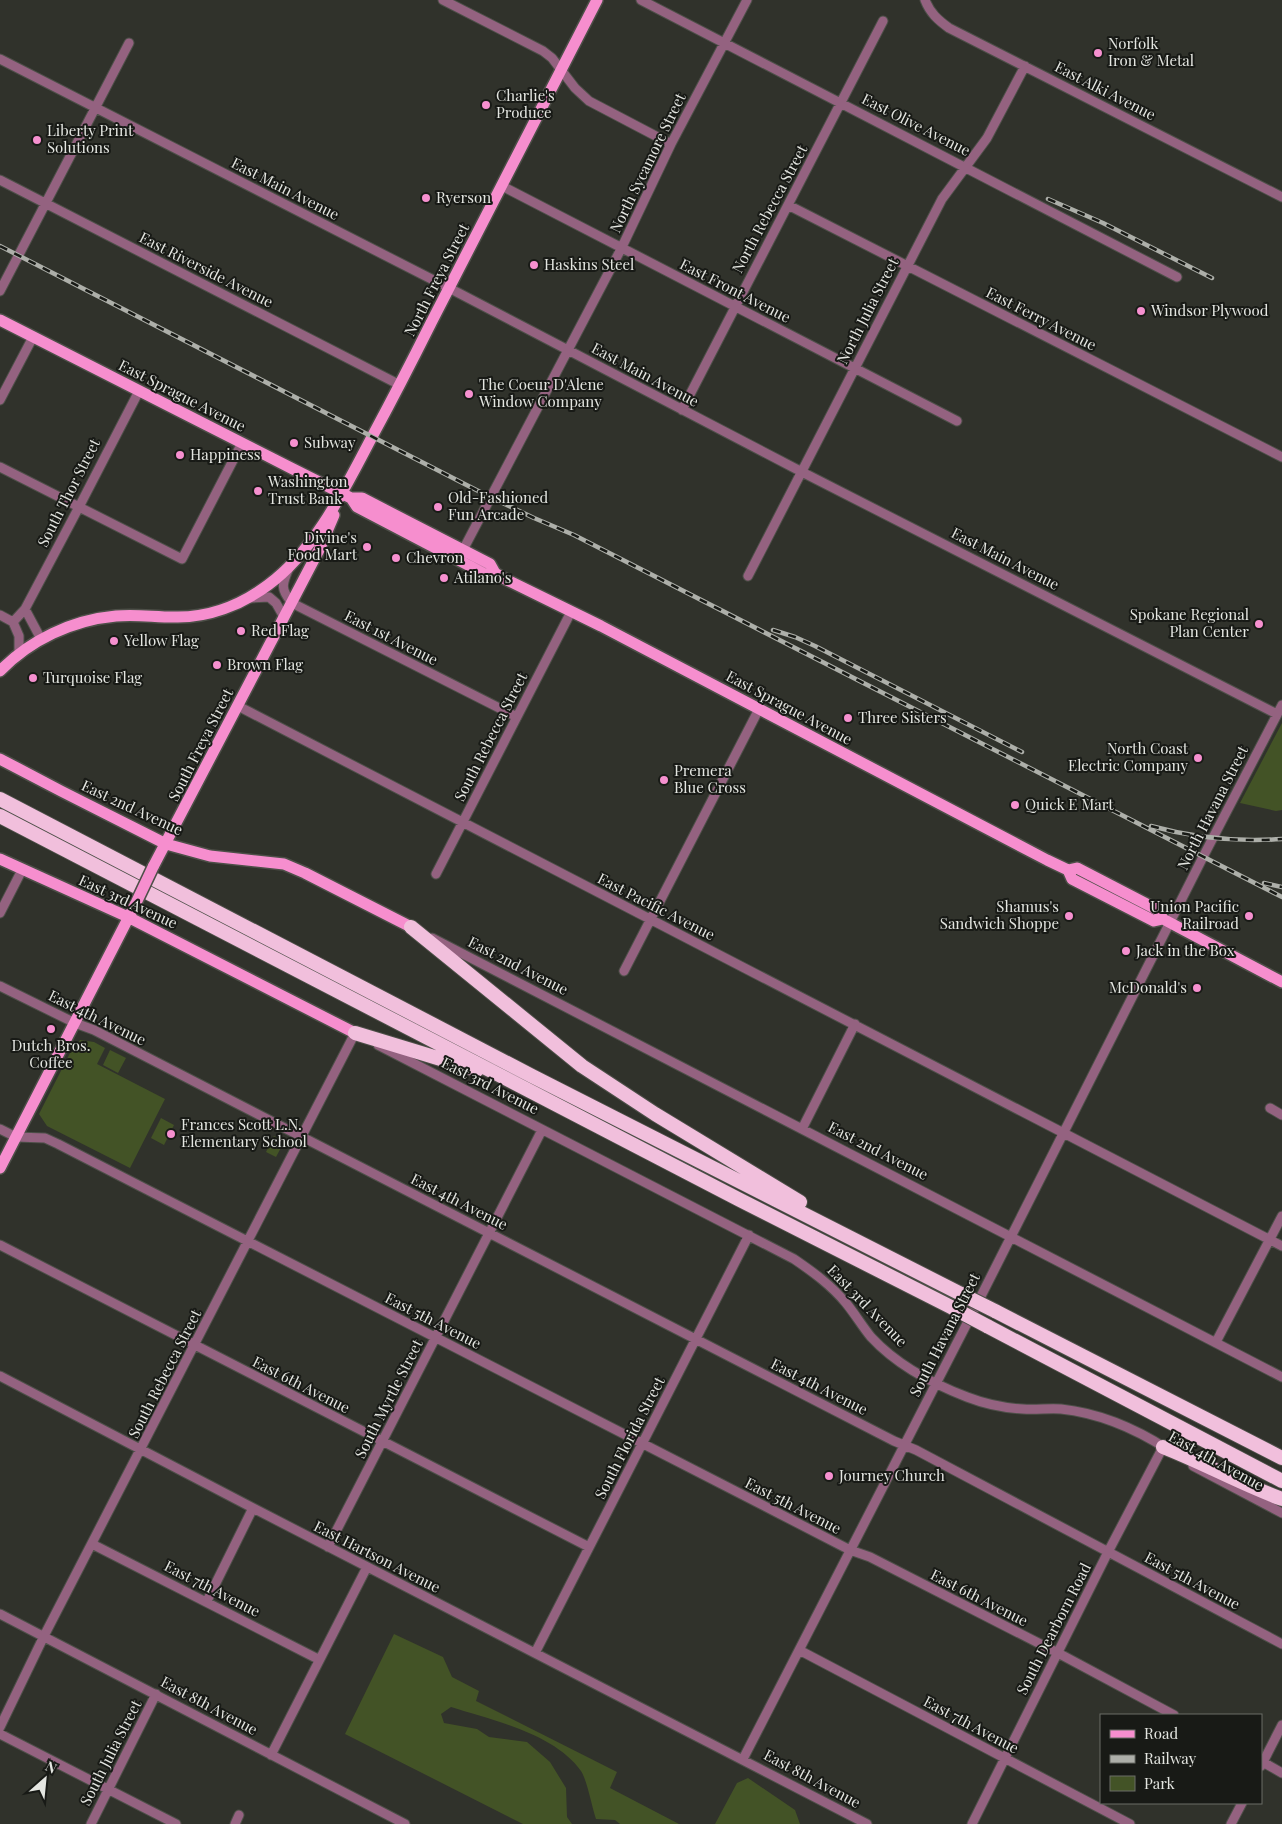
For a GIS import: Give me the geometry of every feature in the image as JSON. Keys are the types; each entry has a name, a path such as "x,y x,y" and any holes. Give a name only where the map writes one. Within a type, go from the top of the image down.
{"highway":[{"path":"0,799 515,1067 1282,1458"},
{"path":"0,816 740,1200 954,1308 1282,1481"},
{"path":"411,927 582,1066 655,1114 924,1274"},
{"path":"355,1033 510,1080"},
{"path":"1164,1447 1256,1490 1282,1498"}],"main road":[{"name":"North Freya Street","path":"346,496 449,288 560,70 598,0"},
{"name":"East Sprague Avenue","path":"0,320 346,496 357,507 485,574 496,573"},
{"name":"East Sprague Avenue","path":"346,496 362,498 490,564 496,573 1068,870 1072,879 1092,890 1154,921 1166,921 1282,982"},
{"path":"0,671 41,638 99,618 136,615 192,616 227,608 249,598 271,583 291,564 346,496"},
{"name":"South Freya Street","path":"0,1168 75,1024 153,867 346,496"},
{"name":"East 2nd Avenue","path":"0,759 166,844 210,856 284,864 411,927"},
{"name":"East 3rd Avenue","path":"0,859 128,917 355,1033"}],"street":[{"path":"443,0 543,51 575,88 589,101 671,144"},
{"name":"East Olive Avenue","path":"641,0 1177,277"},
{"name":"North Sycamore Street","path":"463,550 621,249 671,144 747,0"},
{"name":"East Alki Avenue","path":"925,0 928,8 936,18 949,28 1282,197"},
{"name":"North Rebecca Street","path":"682,410 883,21"},
{"path":"0,291 129,43"},
{"name":"East Main Avenue","path":"0,59 1277,714"},
{"name":"North Julia Street","path":"748,576 942,199 987,138 1025,66"},
{"name":"East Riverside Avenue","path":"0,180 400,385"},
{"name":"East Front Avenue","path":"502,186 956,421"},
{"name":"East Ferry Avenue","path":"788,206 1282,457"},
{"path":"0,400 33,337"},
{"name":"South Thor Street","path":"13,622 25,609 139,391"},
{"path":"0,467 182,559 242,443"},
{"path":"291,564 282,586 285,596 292,603"},
{"path":"249,598 269,597 276,603 284,617"},
{"name":"East 1st Avenue","path":"292,603 517,717"},
{"path":"25,609 41,638"},
{"name":"South Rebecca Street","path":"436,874 571,612"},
{"path":"0,615 13,622 19,636 19,654"},
{"name":"North Havana Street","path":"1166,921 1282,705"},
{"name":"East Pacific Avenue","path":"238,706 1063,1132"},
{"path":"624,970 759,709"},
{"path":"0,913 22,870"},
{"name":"South Havana Street","path":"743,1759 1063,1132 1166,921"},
{"name":"East 2nd Avenue","path":"411,927 1010,1236"},
{"name":"East 4th Avenue","path":"0,986 75,1024 94,1030 903,1446"},
{"path":"802,1129 855,1024"},
{"name":"South Rebecca Street","path":"0,1727 44,1636 355,1033"},
{"name":"East 3rd Avenue","path":"355,1033 794,1259 820,1277 845,1302 871,1336 885,1350 908,1367 936,1382"},
{"path":"1270,1108 1282,1114"},
{"name":"East 5th Avenue","path":"0,1129 16,1137 45,1138 850,1550"},
{"name":"South Myrtle Street","path":"328,1547 542,1130"},
{"path":"1063,1132 1282,1246"},
{"path":"1216,1342 1282,1216"},
{"name":"South Florida Street","path":"535,1654 749,1235"},
{"path":"1010,1236 1114,1292 1282,1377"},
{"name":"East 6th Avenue","path":"0,1245 589,1547"},
{"name":"East Hartson Avenue","path":"0,1376 535,1654 743,1759"},
{"name":"East 4th Avenue","path":"936,1382 967,1397 990,1404 1022,1409 1060,1409 1089,1413 1109,1419 1164,1447 1192,1466 1282,1513"},
{"name":"East 5th Avenue","path":"903,1446 916,1450 1100,1546 1282,1644"},
{"name":"South Dearborn Road","path":"972,1824 1108,1552 1164,1447"},
{"path":"207,1601 253,1508"},
{"name":"East 7th Avenue","path":"92,1544 318,1659"},
{"name":"East 6th Avenue","path":"850,1550 870,1557 1058,1653 1172,1714"},
{"path":"271,1754 318,1659 367,1567"},
{"name":"East 8th Avenue","path":"0,1614 405,1824"},
{"name":"East 7th Avenue","path":"799,1650 1130,1824"},
{"name":"South Julia Street","path":"90,1824 156,1694"},
{"path":"1262,1761 1282,1725"},
{"path":"0,1734 176,1824"},
{"name":"East 8th Avenue","path":"743,1759 867,1824"},
{"path":"1262,1763 1282,1773"},
{"path":"1231,1824 1241,1804"},
{"path":"235,1824 239,1815"}],"green space":[{"path":"1282,723 1282,810 1276,811 1240,803"},
{"path":"80,1040 94,1042 105,1048 97,1064 165,1099 130,1168 47,1126 39,1114 71,1051 74,1052"},
{"path":"110,1050 126,1058 118,1073 103,1065"},
{"path":"161,1118 174,1125 164,1145 151,1138"},
{"path":"274,1136 284,1142 276,1157 266,1152"},
{"path":"394,1634 443,1657 452,1677 479,1691 476,1701 617,1772 610,1788 679,1824 620,1824 615,1820 596,1819 583,1775 570,1758 555,1747 522,1730 451,1707 441,1714 444,1723 477,1729 489,1737 527,1742 550,1762 566,1788 567,1817 572,1824 523,1824 345,1734"},
{"path":"748,1778 795,1810 800,1824 715,1824 737,1783"}],"railway":[{"path":"1048,199 1103,223 1212,278"},
{"path":"0,246 490,497 574,535 1282,897"},
{"path":"773,630 815,646 1022,752"},
{"path":"1151,826 1183,834 1216,838 1282,839"},
{"path":"1264,883 1282,887"}],"place":[{"name":"Norfolk Iron & Metal","path":"1098,53"},
{"name":"Charlie's Produce","path":"486,105"},
{"name":"Liberty Print Solutions","path":"37,140"},
{"name":"Ryerson","path":"426,198"},
{"name":"Haskins Steel","path":"534,265"},
{"name":"Windsor Plywood","path":"1141,311"},
{"name":"The Coeur D'Alene Window Company","path":"469,394"},
{"name":"Subway","path":"294,443"},
{"name":"Happiness","path":"180,455"},
{"name":"Washington Trust Bank","path":"258,491"},
{"name":"Old-Fashioned Fun Arcade","path":"438,507"},
{"name":"Divine's Food Mart","path":"367,547"},
{"name":"Chevron","path":"396,558"},
{"name":"Atilano's","path":"444,578"},
{"name":"Spokane Regional Plan Center","path":"1259,624"},
{"name":"Red Flag","path":"241,631"},
{"name":"Yellow Flag","path":"114,641"},
{"name":"Brown Flag","path":"217,665"},
{"name":"Turquoise Flag","path":"33,678"},
{"name":"Three Sisters","path":"848,718"},
{"name":"North Coast Electric Company","path":"1198,758"},
{"name":"Premera Blue Cross","path":"664,780"},
{"name":"Quick E Mart","path":"1015,805"},
{"name":"Shamus's Sandwich Shoppe","path":"1069,916"},
{"name":"Union Pacific Railroad","path":"1249,916"},
{"name":"Jack in the Box","path":"1126,951"},
{"name":"McDonald's","path":"1197,988"},
{"name":"Dutch Bros. Coffee","path":"51,1029"},
{"name":"Frances Scott L.N. Elementary School","path":"171,1134"},
{"name":"Journey Church","path":"829,1476"}]}
